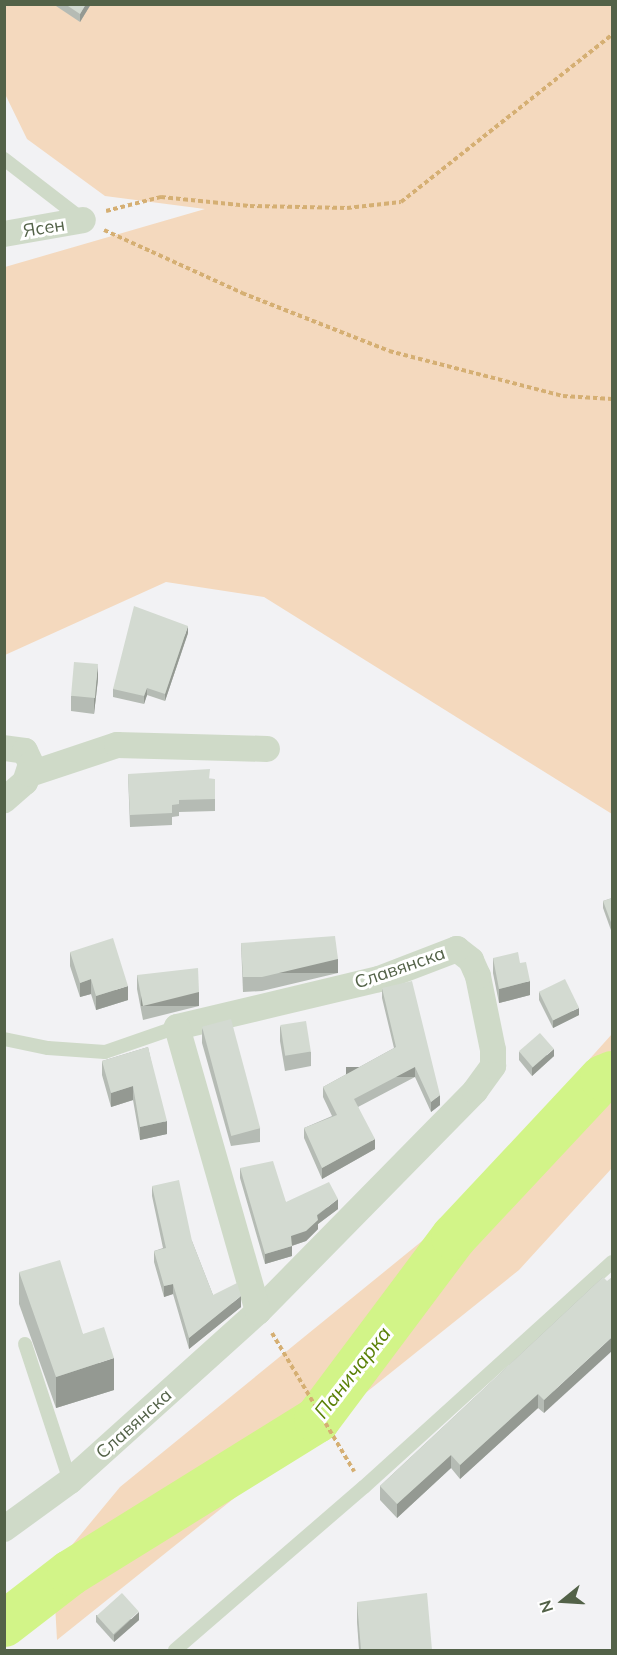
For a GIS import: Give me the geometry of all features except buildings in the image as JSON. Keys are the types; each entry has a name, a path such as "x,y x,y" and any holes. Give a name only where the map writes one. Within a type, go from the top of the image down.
{"street":[{"name":"Ясен","path":"4,234 83,220"},
{"path":"4,800 30,774 117,745 267,750"},
{"path":"4,748 25,751 31,764 30,774"},
{"name":"Славянска","path":"4,1529 70,1481 258,1312 475,1091 493,1066 478,976 471,960 457,949 379,978 177,1027"},
{"path":"177,1027 258,1312"}],"lane":[{"path":"4,159 83,220"},
{"path":"4,1039 48,1048 105,1052 177,1027"},
{"path":"174,1650 364,1487 612,1262"},
{"path":"25,1344 70,1481"}],"path":[{"path":"83,220 122,204 161,197 249,206 347,207 401,202 612,35"},
{"path":"83,220 242,293 389,351 563,396 612,399"},
{"path":"258,1312 291,1361 349,1462"}],"shaded area":[{"path":"5,5 612,5 612,814 264,597 166,582 5,655 5,267 205,209 105,196 27,139 5,94"},
{"path":"612,1034 612,1168 519,1270 57,1640 53,1568 120,1487 438,1228"}],"waterway":[{"name":"Паничарка","path":"4,1624 70,1573 317,1420 454,1237 603,1078 612,1074"}]}
